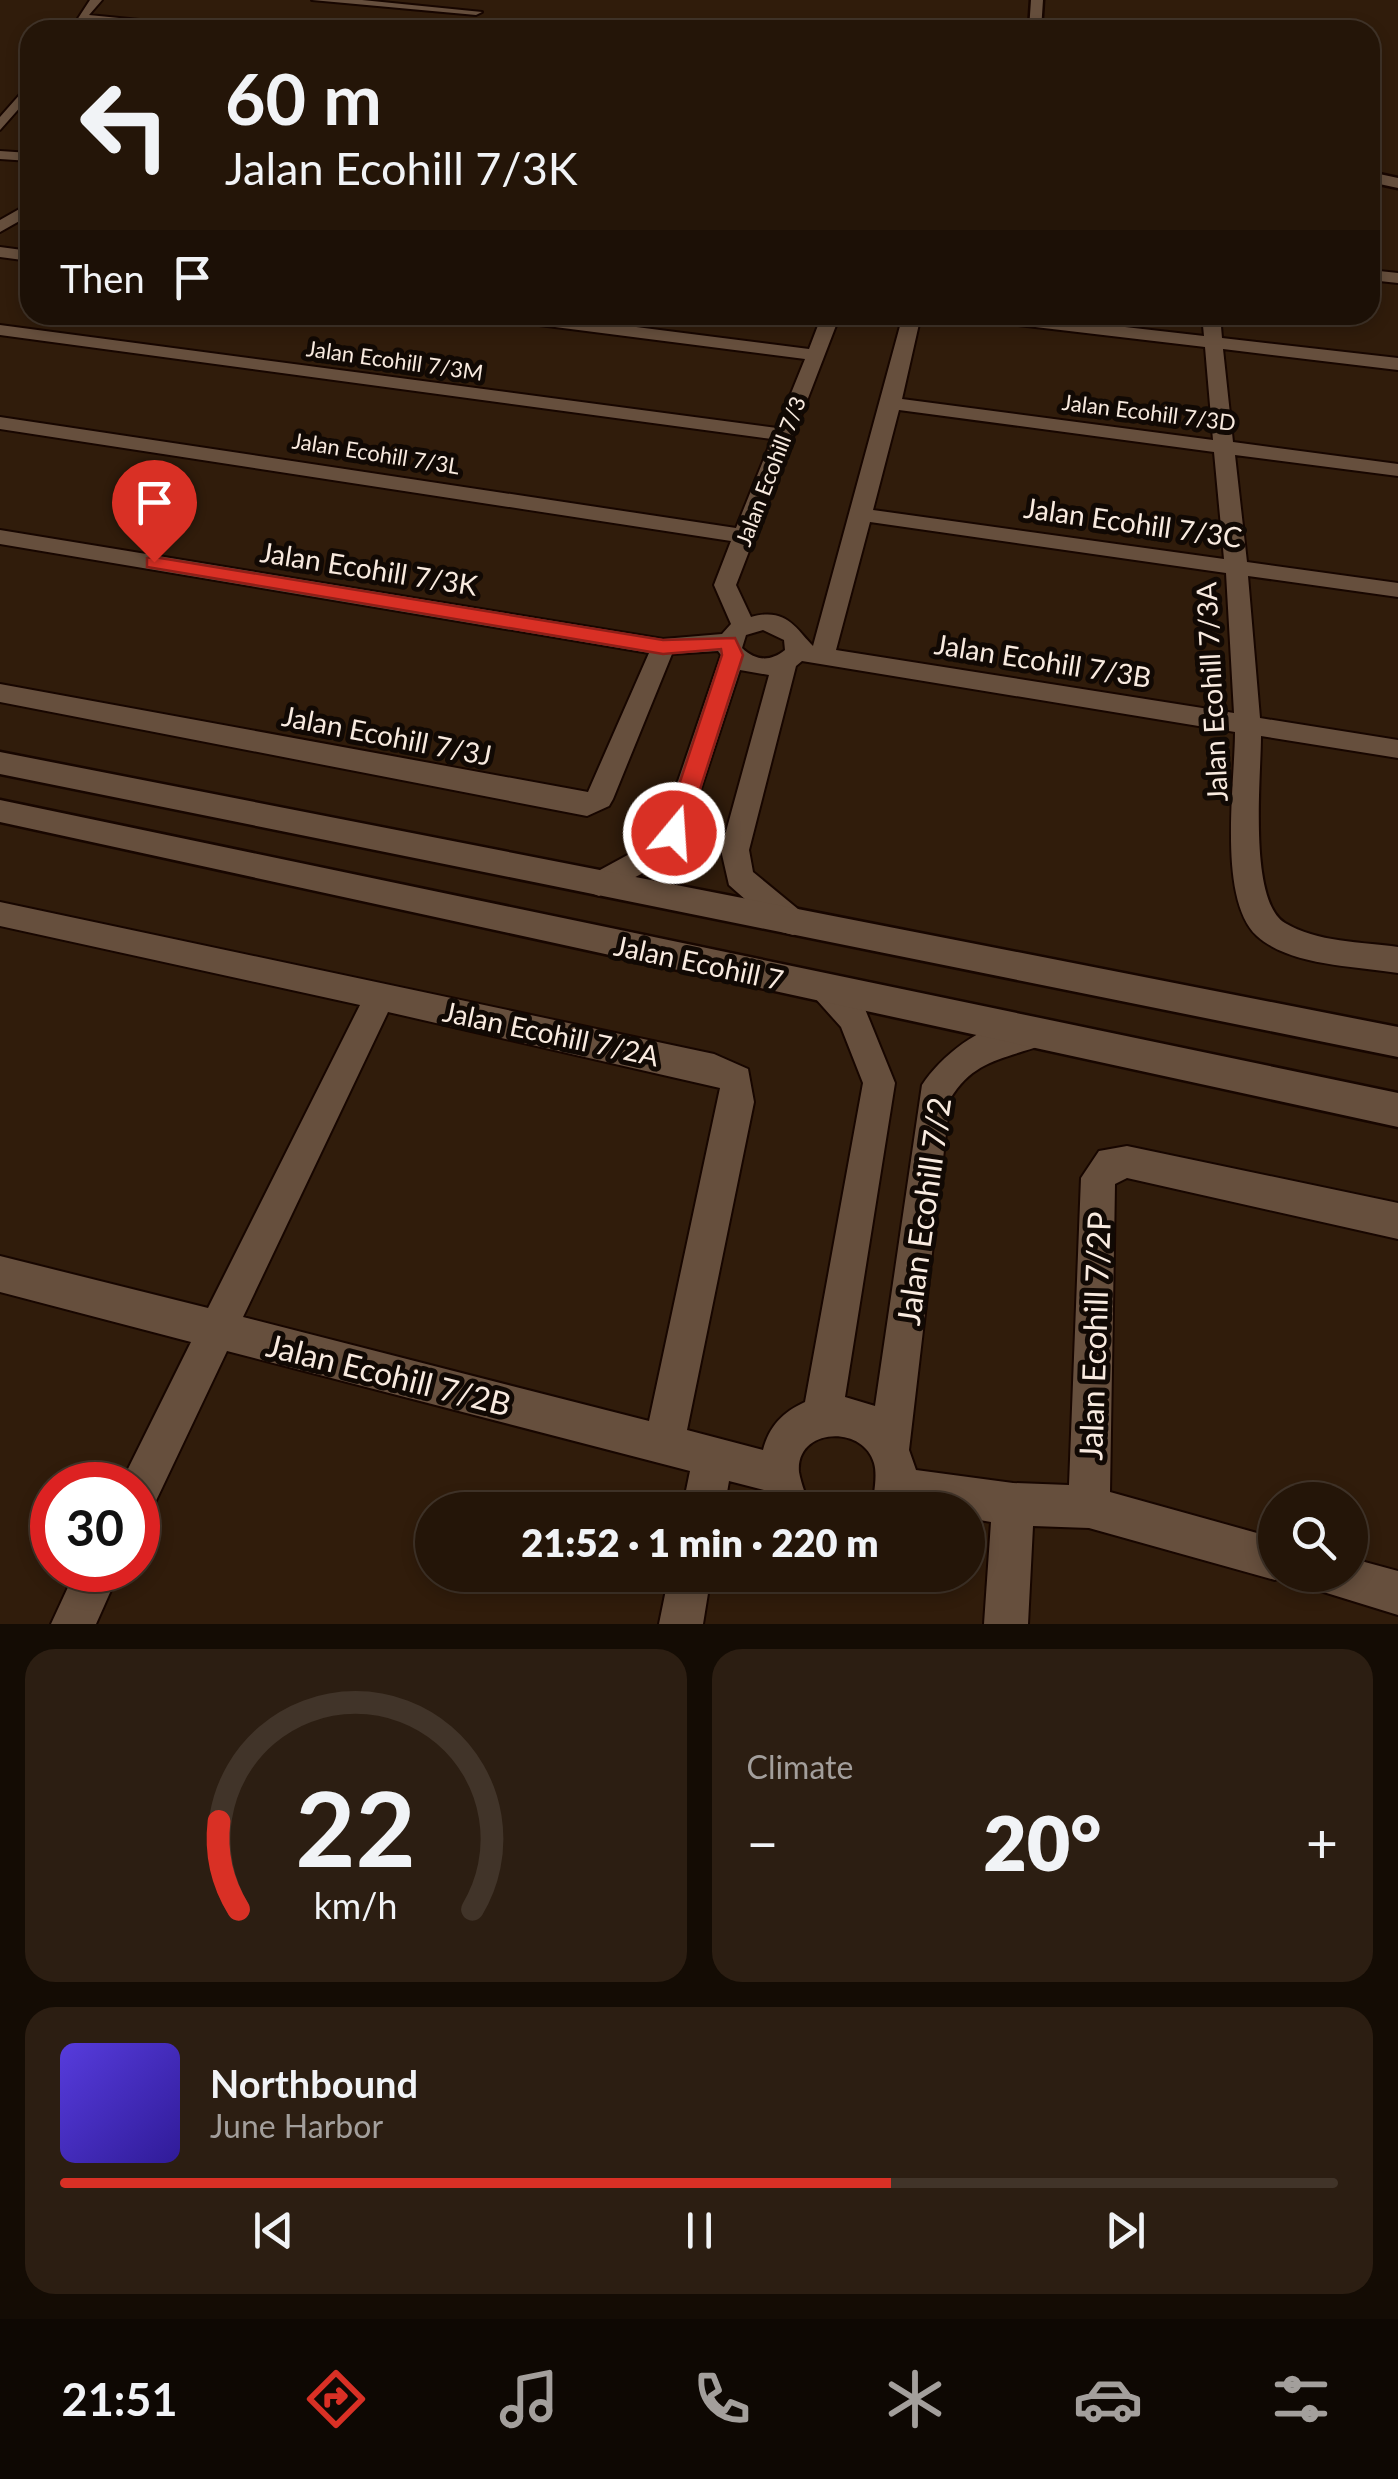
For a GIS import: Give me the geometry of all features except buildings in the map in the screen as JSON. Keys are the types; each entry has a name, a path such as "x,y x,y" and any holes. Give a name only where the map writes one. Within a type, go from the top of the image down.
{"street":[{"path":"81,18 96,0"},
{"path":"318,0 476,12"},
{"path":"466,20 490,0"},
{"path":"81,18 106,20"},
{"path":"0,126 20,105"},
{"path":"579,325 816,355"},
{"name":"Jalan Ecohill 7/3","path":"734,641 725,585 827,325"},
{"path":"793,923 739,877 735,850 802,657 859,514 894,404 910,325"},
{"path":"1063,325 1398,364"},
{"name":"Jalan Ecohill 7/3A","path":"1212,325 1249,724 1248,864 1254,909 1268,927 1292,940 1398,960"},
{"name":"Jalan Ecohill 7/3M","path":"0,330 784,436"},
{"name":"Jalan Ecohill 7/3D","path":"894,404 1398,470"},
{"name":"Jalan Ecohill 7/3L","path":"0,423 744,536"},
{"name":"Jalan Ecohill 7/3C","path":"859,514 1398,590"},
{"name":"Jalan Ecohill 7/3K","path":"0,537 663,647 734,641"},
{"path":"600,884 656,853 674,833 734,641 762,622 782,626 796,638 802,657"},
{"name":"Jalan Ecohill 7/3B","path":"734,641 756,667 802,657 1398,749"},
{"name":"Jalan Ecohill 7/3J","path":"0,693 588,806 599,799 663,647"},
{"name":"Jalan Ecohill 7","path":"0,764 1398,1042"},
{"name":"Jalan Ecohill 7","path":"0,811 1398,1110"},
{"name":"Jalan Ecohill 7/2A","path":"5,923 380,996 714,1069 736,1080 737,1102 664,1444"},
{"path":"823,989 854,1019 878,1083 824,1412"},
{"path":"153,1462 380,996"},
{"name":"Jalan Ecohill 7/2","path":"894,1482 934,1096 951,1066 980,1046 1034,1034"},
{"name":"Jalan Ecohill 7/2P","path":"1089,1507 1098,1178 1111,1162 1127,1162 1398,1220"},
{"name":"Jalan Ecohill 7/2B","path":"0,1274 713,1456 784,1492"},
{"path":"784,1492 791,1433 806,1419 824,1412 861,1418 894,1482 1013,1504 1089,1507 1258,1554"},
{"path":"706,1492 713,1456"},
{"path":"1006,1624 1013,1504"},
{"path":"1368,1585 1398,1594"},
{"path":"73,1624 89,1592"},
{"path":"681,1624 687,1592"}],"route":[{"path":"154,562 663,647 728,642 732,655 674,833"}]}
